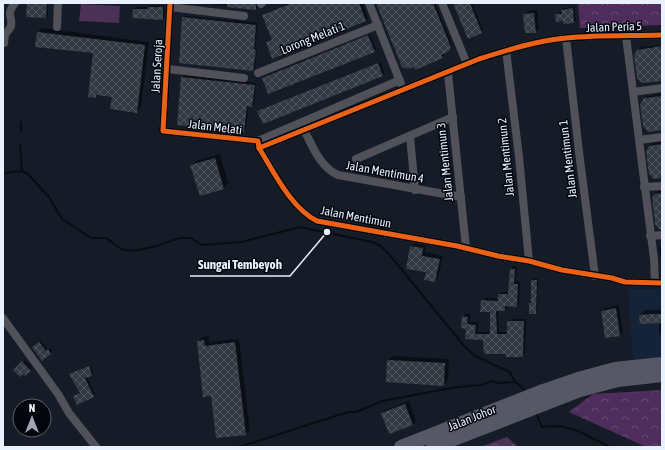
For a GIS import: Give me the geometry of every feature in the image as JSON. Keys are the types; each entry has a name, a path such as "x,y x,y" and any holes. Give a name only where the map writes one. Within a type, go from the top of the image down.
{"highway":[{"path":"546,396 595,374 615,369 662,364"},
{"path":"546,396 618,380 658,376"},
{"name":"Jalan Johor","path":"401,447 511,410 546,396"},
{"name":"Jalan Johor","path":"433,447 511,410"}],"street":[{"path":"4,43 4,36 11,25 10,10 15,3"},
{"path":"57,27 58,3"},
{"path":"369,3 404,90"},
{"path":"442,3 468,64"},
{"path":"170,5 244,16"},
{"name":"Jalan Seroja","path":"163,131 168,69 170,5"},
{"name":"Lorong Melati 1","path":"258,73 378,25"},
{"name":"Jalan Peria 5","path":"566,38 662,35"},
{"path":"626,36 650,236 659,283"},
{"path":"259,145 304,130 506,50 539,42 566,38"},
{"name":"Jalan Mentimun 1","path":"566,38 595,276"},
{"name":"Jalan Mentimun 2","path":"506,50 519,157 529,261"},
{"path":"168,69 244,78"},
{"name":"Jalan Mentimun 3","path":"448,73 466,248"},
{"name":"Jalan Melati","path":"163,131 259,145 400,80"},
{"path":"633,92 662,88"},
{"path":"356,159 453,117"},
{"name":"Jalan Mentimun 4","path":"304,130 321,163 331,172 338,175 415,190 461,197"},
{"path":"410,136 415,190"},
{"path":"639,140 662,137"},
{"name":"Jalan Mentimun","path":"259,145 286,191 306,216 317,221 466,248 529,261 562,270 612,278 625,282 659,283"},
{"path":"644,187 662,186"},
{"path":"650,236 662,235"},
{"path":"3,318 54,388 69,413 96,447"}],"shaded area":[{"path":"628,289 662,289 662,359 633,362"}],"green space":[{"path":"578,3 662,3 662,25 580,28"},
{"path":"81,4 120,6 119,23 79,21"},
{"path":"662,390 662,447 646,447 569,412 593,394"},
{"path":"507,437 518,447 480,447"}],"building":[{"path":"27,3 47,3 46,18 26,17"},
{"path":"227,3 256,3 256,10 227,7"},
{"path":"292,3 359,3 366,21 272,59 266,42 272,40 262,15"},
{"path":"376,3 433,3 451,47 448,52 441,55 443,58 415,70 414,67 408,69 402,67"},
{"path":"453,3 470,3 482,33 468,39"},
{"path":"148,7 163,7 163,20 132,18 133,9 148,9"},
{"path":"573,8 574,23 563,24 563,21 556,22 555,14 562,14 561,10"},
{"path":"534,13 536,33 525,33 523,14"},
{"path":"182,17 256,25 254,49 256,50 253,71 179,63"},
{"path":"37,32 145,45 137,113 110,109 112,97 96,95 96,98 88,97 93,53 35,47"},
{"path":"368,35 375,52 268,94 262,78"},
{"path":"662,46 662,81 642,83 637,78 634,56 637,50"},
{"path":"378,63 383,76 263,124 257,111"},
{"path":"181,77 255,85 252,107 247,106 244,132 177,125"},
{"path":"662,96 662,130 648,132 643,126 640,105 644,98"},
{"path":"662,144 662,178 654,179 649,174 646,152 649,146"},
{"path":"215,158 224,189 200,196 190,165"},
{"path":"662,193 662,230 660,230 655,224 652,198 654,194"},
{"path":"410,246 423,248 422,256 440,259 435,282 424,280 426,272 406,269"},
{"path":"510,269 515,269 514,284 518,284 517,307 505,306 505,311 496,311 497,334 507,334 507,321 524,321 523,357 506,357 506,354 484,354 483,340 465,339 466,329 461,328 462,316 468,317 467,324 476,325 475,334 490,334 490,312 480,312 481,300 498,301 498,294 508,294"},
{"path":"531,280 537,280 536,314 529,314 529,303 531,303"},
{"path":"616,308 620,336 605,338 601,311"},
{"path":"662,314 662,323 640,324 639,315"},
{"path":"204,340 205,346 235,342 246,435 216,438 211,396 203,397 197,341"},
{"path":"39,342 46,351 48,349 51,354 42,361 32,347"},
{"path":"387,360 445,363 444,386 386,382"},
{"path":"22,361 31,371 25,376 24,374 20,377 13,370"},
{"path":"89,366 92,376 85,378 94,397 77,405 73,396 80,393 69,374"},
{"path":"405,404 413,425 389,434 381,413"}],"waterway":[{"path":"21,122 21,132"},
{"path":"20,145 22,171"},
{"path":"3,173 22,171 27,173 49,197 62,219 91,238 106,238 121,249 133,251 157,246 179,238 191,238 202,245 241,242 300,227 372,242 379,245 388,253 465,347 475,356 510,372 515,382 523,388 525,393"},
{"path":"239,447 348,412 356,412 382,401 458,387 481,385 492,381 499,383 515,382"},
{"path":"536,413 542,427 559,426 576,430 610,447"}],"cycle path":[{"path":"170,3 163,131 258,141 259,148 291,199 308,215 317,221 457,246 498,256 529,261 562,270 612,278 625,282 662,283"},
{"path":"259,148 479,59 511,49 544,41 566,38 662,35"}],"place":[{"name":"Sungai Tembeyoh","path":"327,232"}]}
